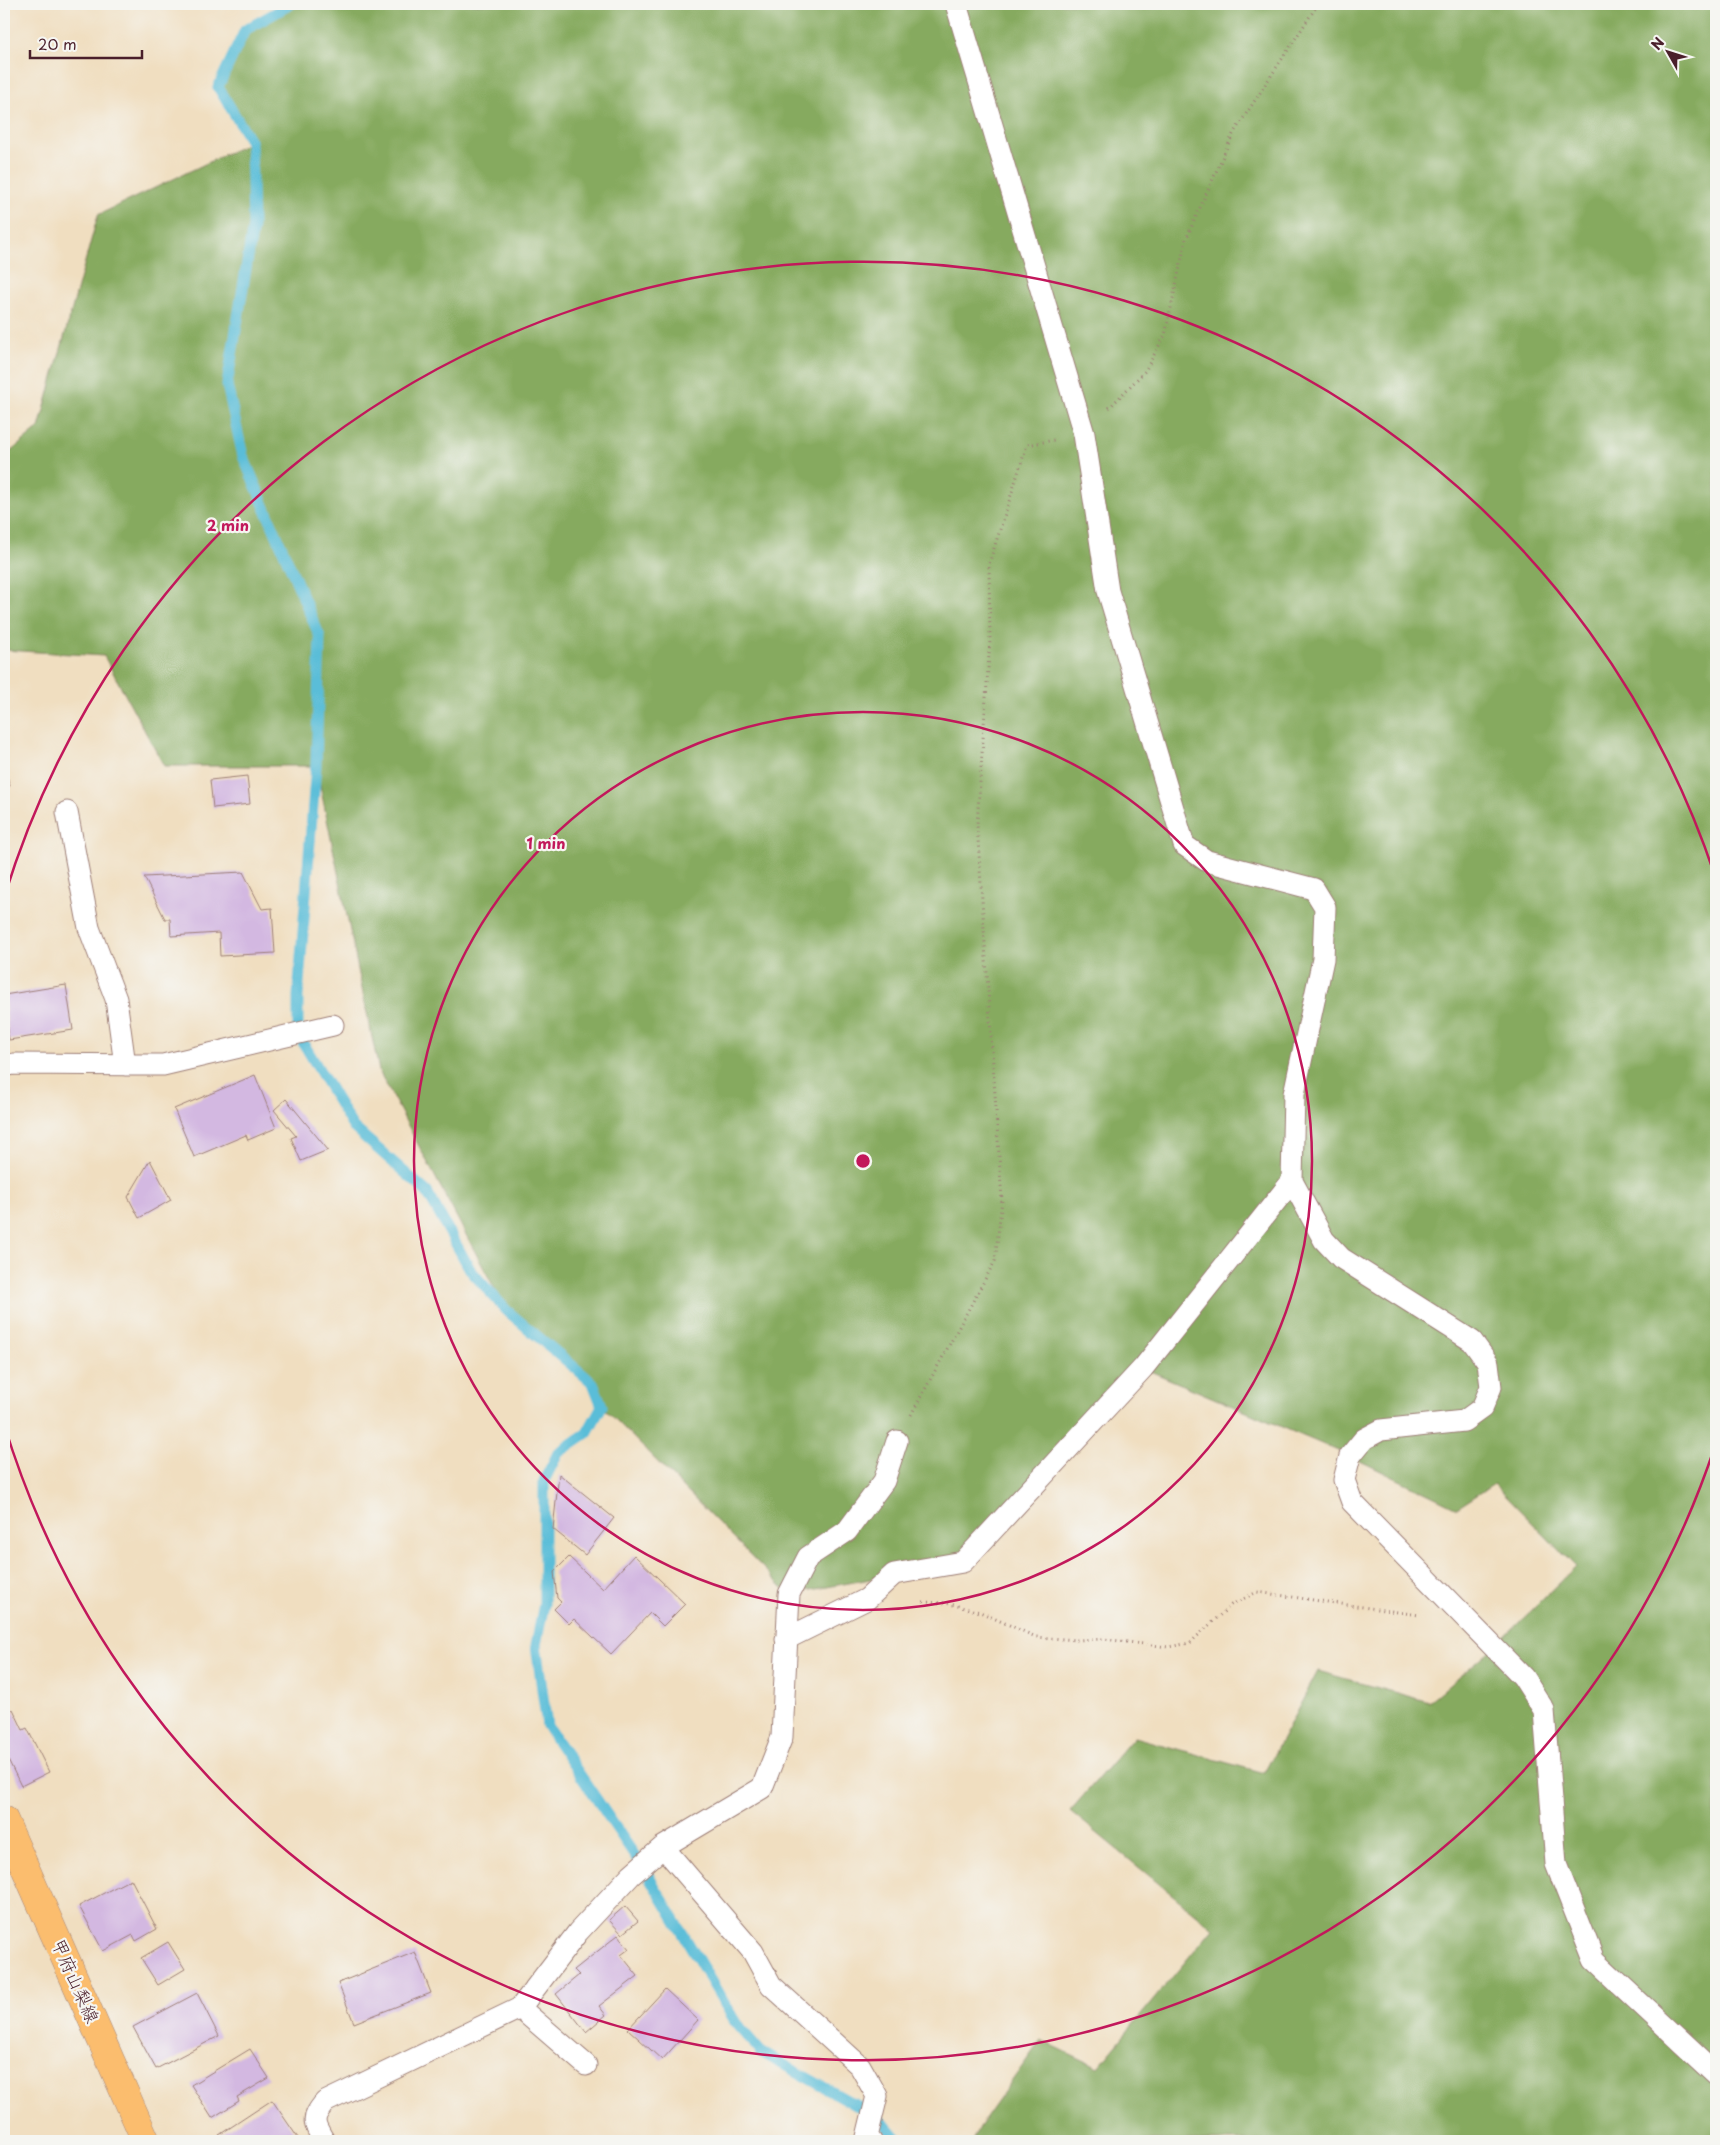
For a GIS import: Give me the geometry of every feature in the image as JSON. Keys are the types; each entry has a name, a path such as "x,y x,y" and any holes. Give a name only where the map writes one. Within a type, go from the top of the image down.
{"main road":[{"name":"甲府山梨線","path":"4,1820 146,2141"}],"lane":[{"path":"956,4 1084,434 1108,591 1184,845 1207,861 1314,889 1326,907 1323,959 1294,1094 1292,1181 1324,1240 1341,1258 1472,1341 1488,1363 1491,1387 1482,1408 1464,1421 1381,1430 1364,1439 1350,1456 1344,1480 1352,1502 1523,1677 1544,1710 1556,1864 1594,1960 1716,2074"},
{"path":"67,812 90,928 116,999 125,1065"},
{"path":"4,1066 14,1064 163,1065 333,1025"},
{"path":"786,1639 867,1599 894,1574 963,1562 1143,1368 1292,1181"},
{"path":"324,2141 315,2126 315,2114 325,2102 520,2008 578,1932 631,1874 657,1852 762,1788 782,1737 789,1594 808,1557 847,1531 884,1481 897,1441"},
{"path":"657,1852 753,1952 771,1985 860,2066 878,2096 869,2139"},
{"path":"520,2008 586,2065"}],"path":[{"path":"897,1441 995,1261 1001,1209 977,824 990,641 989,564 1027,445 1084,434 1145,371 1165,335 1186,239 1233,134 1318,4"},
{"path":"867,1599 946,1603 980,1612 1036,1636 1077,1640 1104,1639 1168,1648 1190,1644 1231,1605 1257,1592 1424,1616 1460,1612"}],"green space":[{"path":"291,4 1716,4 1716,2141 972,2141 979,2127 1041,2040 1098,2067 1213,1928 1070,1811 1134,1737 1264,1773 1318,1671 1429,1702 1494,1647 1576,1567 1494,1484 1457,1508 1350,1456 1143,1368 963,1562 789,1594 602,1406 593,1383 506,1310 379,1071 316,766 164,766 104,656 4,650 4,457 39,428 98,215 251,142 218,87 245,30"}],"building":[{"path":"4,766 10,786 4,788"},
{"path":"247,776 250,804 213,808 210,780"},
{"path":"243,872 262,909 272,908 275,953 220,956 219,933 171,936 170,919 165,919 144,877"},
{"path":"66,985 73,1030 9,1040 4,995"},
{"path":"255,1075 276,1128 248,1140 246,1135 194,1157 174,1109"},
{"path":"286,1099 328,1150 301,1161 291,1138 296,1136 274,1110"},
{"path":"150,1160 171,1200 139,1218 128,1197"},
{"path":"559,1474 614,1518 585,1555 553,1529"},
{"path":"634,1555 685,1604 663,1626 650,1613 611,1654 574,1619 569,1624 554,1609 561,1602 557,1598 554,1572 569,1557 603,1589"},
{"path":"13,1709 23,1730 27,1728 49,1772 21,1786 4,1751 4,1714"},
{"path":"131,1879 157,1929 136,1941 133,1935 103,1951 79,1906"},
{"path":"625,1906 638,1921 622,1934 609,1920"},
{"path":"618,1935 629,1949 621,1955 638,1976 599,2006 606,2015 586,2032 556,1994 579,1975 574,1970"},
{"path":"168,1942 185,1969 158,1985 141,1958"},
{"path":"415,1952 431,1993 354,2023 338,1983"},
{"path":"665,1989 698,2020 662,2060 628,2029"},
{"path":"197,1993 219,2036 156,2069 133,2027"},
{"path":"250,2049 269,2078 237,2097 239,2101 212,2118 191,2085"},
{"path":"272,2100 300,2141 223,2141 219,2135"}],"waterway":[{"path":"291,4 245,30 218,87 251,142 253,226 227,385 243,456 320,637 316,765 298,996 298,1034 353,1127 427,1192 471,1271 506,1310 593,1383 602,1406 587,1433 558,1453 544,1481 544,1604 536,1645 547,1726 648,1875 736,2023 761,2052 879,2118 899,2141"}]}
